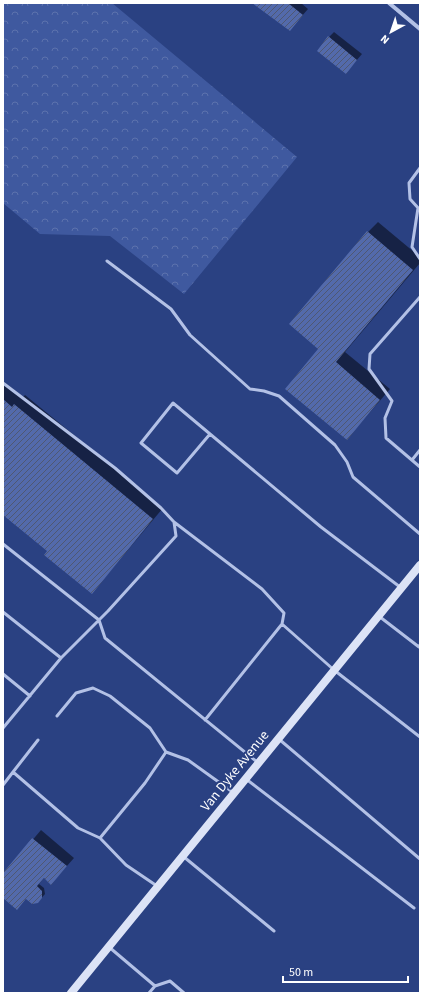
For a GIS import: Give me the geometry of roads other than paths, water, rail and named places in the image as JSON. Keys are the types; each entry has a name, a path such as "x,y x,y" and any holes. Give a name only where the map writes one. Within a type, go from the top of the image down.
{"main road":[{"name":"Van Dyke Avenue","path":"71,993 420,565"}],"street":[{"path":"389,3 420,29"}],"lane":[{"path":"420,168 409,183 410,199 419,209 412,247 420,259"},
{"path":"107,261 171,309 190,335 250,389 264,391 279,396 330,440 347,462 353,477 420,534"},
{"path":"420,297 370,354 369,369 392,401 385,418 386,438 420,467"},
{"path":"3,383 115,468 161,508 174,522 262,589 284,613 282,624 205,720"},
{"path":"210,434 177,473 141,443 173,403 210,434 321,527 401,588"},
{"path":"412,460 420,450"},
{"path":"3,728 61,658 99,620 176,536 174,522"},
{"path":"3,544 99,620 105,638 258,763"},
{"path":"3,612 61,658"},
{"path":"378,616 419,647 420,645"},
{"path":"282,624 334,670 420,737"},
{"path":"3,674 30,696"},
{"path":"57,716 76,693 93,688 110,696 150,728 166,752 188,760 234,793"},
{"path":"278,738 420,859"},
{"path":"3,785 38,740"},
{"path":"100,838 145,783 166,752"},
{"path":"13,772 78,828 100,838 126,865 157,886"},
{"path":"245,778 414,908"},
{"path":"182,855 274,931"},
{"path":"109,947 155,986"},
{"path":"149,993 155,986 170,981 184,993"}]}
